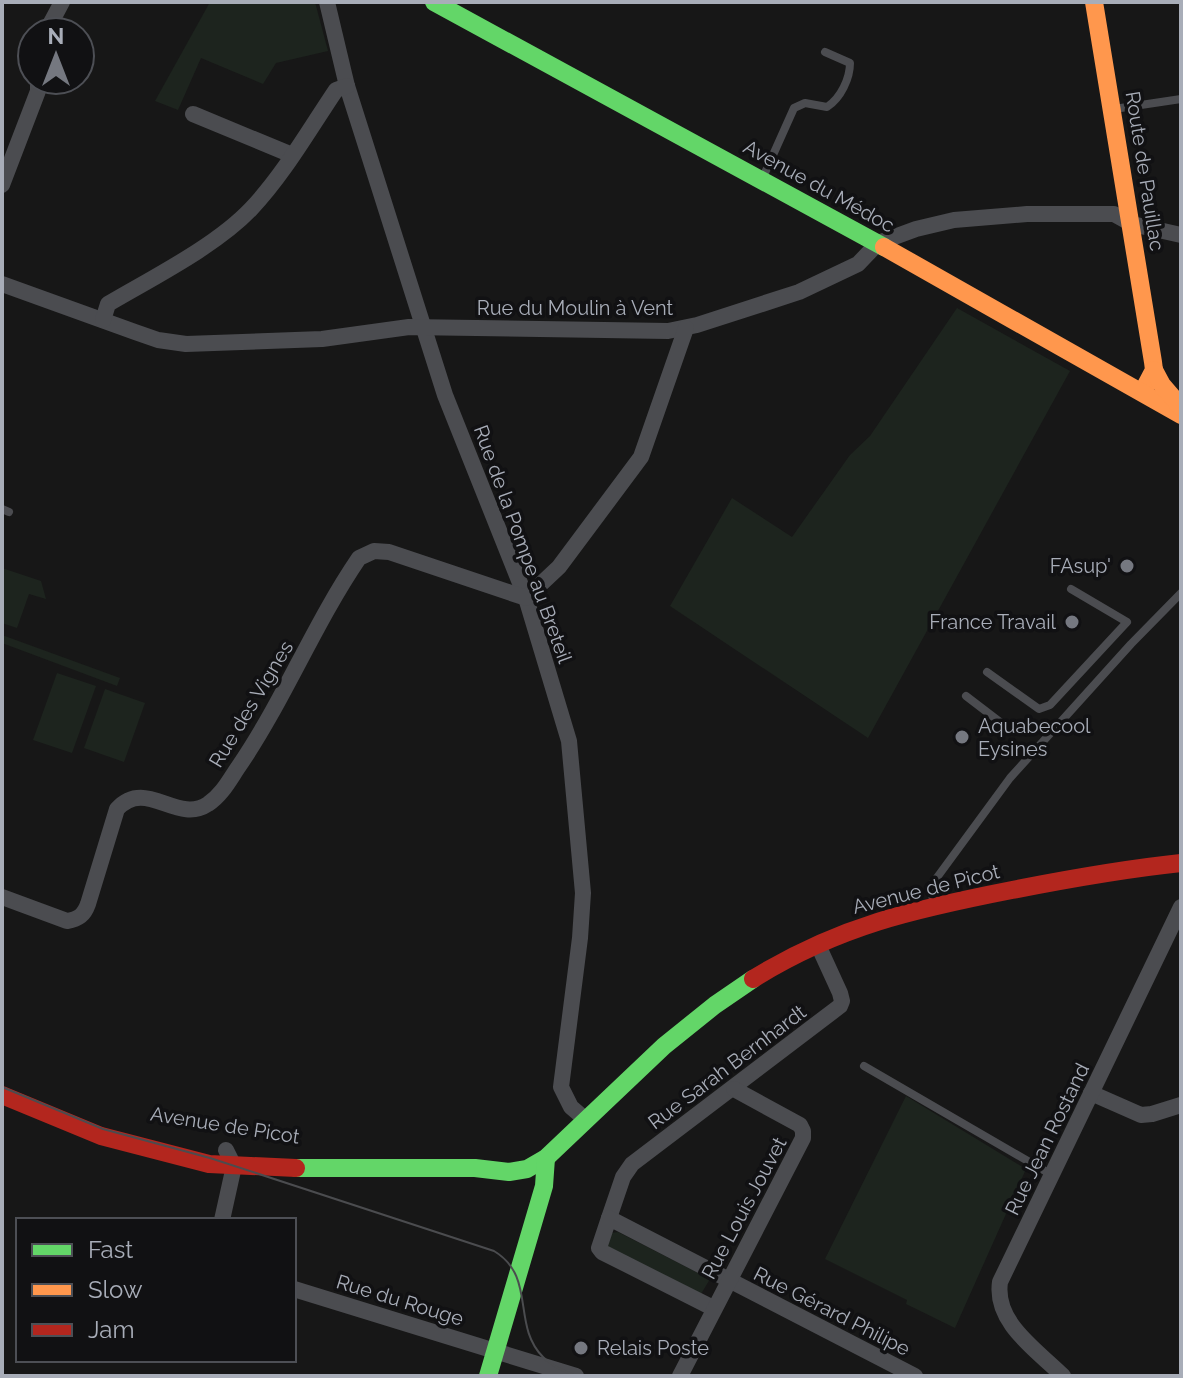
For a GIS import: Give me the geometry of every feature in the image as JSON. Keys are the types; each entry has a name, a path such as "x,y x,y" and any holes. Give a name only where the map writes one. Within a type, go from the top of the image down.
{"street":[{"name":"Rue de la Pompe au Breteil","path":"327,2 347,86 445,395 526,598 569,741 583,893 561,1083 563,1093 580,1115"},
{"name":"Avenue du Médoc","path":"434,2 878,243 1181,415"},
{"name":"Route de Pauillac","path":"1094,2 1154,370"},
{"path":"103,320 108,304 196,253 249,211 336,90 347,86"},
{"path":"2,185 36,96"},
{"path":"193,114 292,155"},
{"name":"Rue du Moulin à Vent","path":"2,284 158,340 207,344 322,339 424,327 579,331 686,328 814,286 858,264 878,243 954,220 1027,214 1114,214 1132,224 1181,235"},
{"path":"526,598 559,567 641,457 686,328"},
{"path":"1143,392 1154,370"},
{"path":"1154,370 1181,407"},
{"name":"Rue des Vignes","path":"2,897 67,921 78,919 88,904 117,809 123,802 133,797 148,798 194,810 206,806 219,795 256,741 359,558 374,551 389,552 526,598"},
{"name":"Avenue de Picot","path":"475,1168 544,1151 580,1115 743,985 818,945 871,923 935,907 1099,872 1181,863"},
{"name":"Rue Jean Rostand","path":"1063,1376 1010,1323 1001,1309 998,1294 1005,1270 1181,907"},
{"name":"Rue Sarah Bernhardt","path":"713,1308 602,1252 600,1242 623,1177 632,1164 840,1006 840,993 818,945"},
{"name":"Avenue de Picot","path":"2,1079 107,1123 280,1169 475,1168 509,1172 527,1169"},
{"name":"Rue Louis Jouvet","path":"680,1376 803,1138 800,1125 734,1089"},
{"path":"1091,1093 1141,1115 1181,1105"},
{"name":"Avenue de Picot","path":"2,1095 114,1140 204,1163 230,1158"},
{"path":"488,1376 536,1204 544,1186 544,1151 529,1158 527,1169 536,1204"},
{"path":"222,1218 230,1158"},
{"path":"609,1218 730,1281"},
{"name":"Rue Gérard Philipe","path":"730,1281 915,1376"},
{"name":"Rue du Rouge","path":"296,1290 576,1376"}],"lane":[{"path":"762,180 769,158 794,108 805,103 827,107 835,102 850,74 850,63 825,52"},
{"path":"1113,109 1181,99"},
{"path":"987,672 1039,709 1050,705 1127,622 1071,589"},
{"path":"935,907 930,887 1010,778 1181,593"},
{"path":"966,696 1000,722"},
{"path":"864,1066 1053,1176"}],"shaded area":[{"path":"210,2 315,2 328,51 276,63 263,84 201,58 178,110 155,101"},
{"path":"957,308 1070,371 868,738 670,606 732,498 792,537 850,455 870,436"},
{"path":"2,568 41,581 46,599 29,594 17,628 2,623"},
{"path":"2,635 120,678 117,686 2,643"},
{"path":"57,673 96,686 72,753 33,740"},
{"path":"105,689 145,703 124,762 84,748"},
{"path":"906,1096 1026,1169 955,1328 825,1259"},
{"path":"618,1232 710,1279 701,1294 608,1249 607,1239 611,1233"}],"tram line":[{"path":"2,1087 103,1129 210,1158 494,1251 515,1274 533,1344 550,1363 576,1376"}],"traffic: fast":[{"path":"434,2 884,247"},
{"path":"296,1168 475,1168 509,1172 527,1169 546,1158 664,1046 753,979"},
{"path":"488,1376 544,1186 546,1158"}],"traffic: slow":[{"path":"1094,2 1153,362 1154,370 1144,389"},
{"path":"884,247 1181,415"},
{"path":"1154,370 1181,407"}],"traffic: jam":[{"path":"753,979 816,945 910,913 1054,882 1181,863"},
{"path":"2,1095 101,1136 209,1164 296,1168"}],"place":[{"name":"FAsup'","path":"1127,566"},
{"name":"France Travail","path":"1072,622"},
{"name":"Aquabecool Eysines","path":"962,737"},
{"name":"Relais Poste","path":"581,1348"}]}
